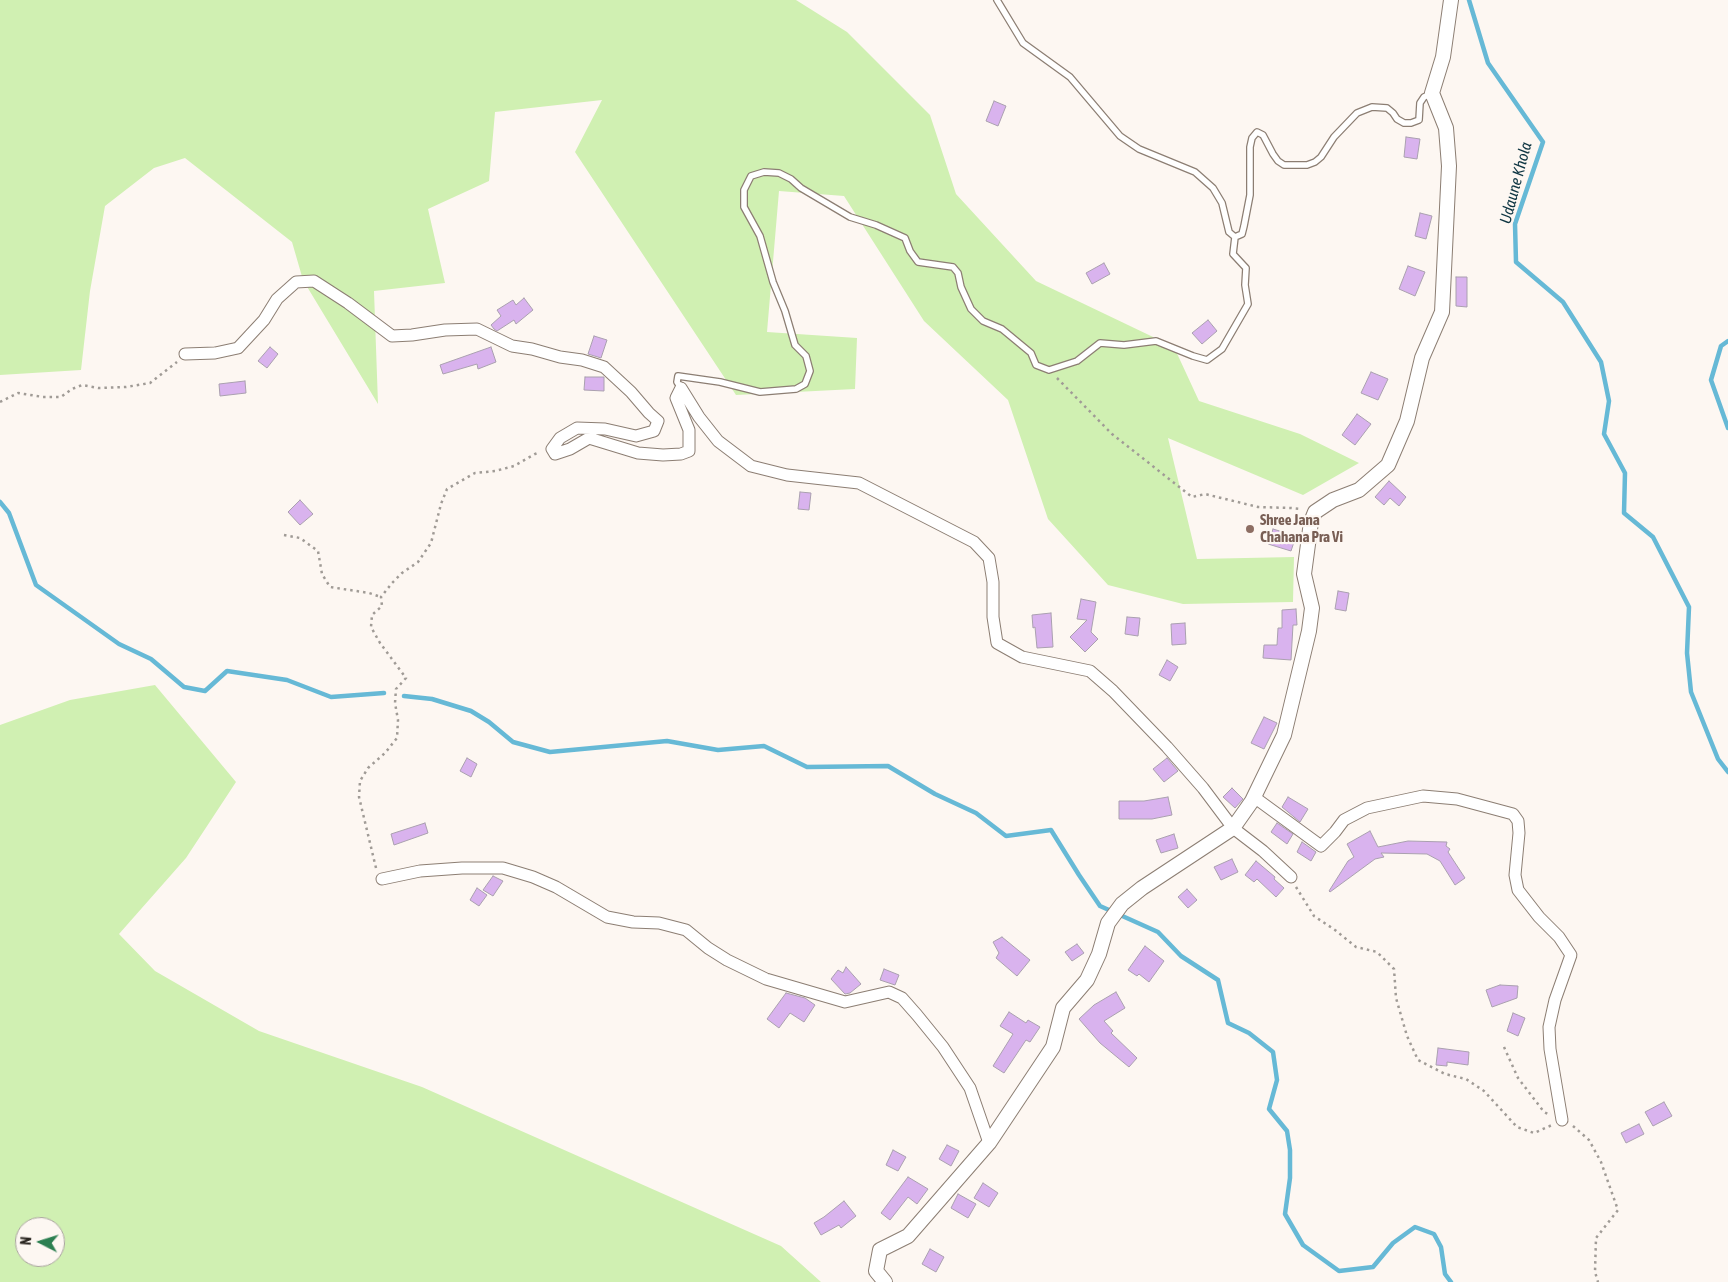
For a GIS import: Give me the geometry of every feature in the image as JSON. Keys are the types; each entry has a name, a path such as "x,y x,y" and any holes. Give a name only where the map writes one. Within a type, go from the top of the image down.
{"street":[{"path":"885,1282 876,1271 880,1250 908,1236 989,1144 1053,1048 1063,1008 1087,980 1099,954 1108,923 1122,904 1142,888 1233,828 1254,797 1284,735 1309,631 1312,608 1304,574 1311,522 1315,512 1333,500 1359,490 1388,465 1407,421 1422,358 1442,312 1449,166 1446,128 1432,93 1442,58 1451,0"},
{"path":"185,354 215,353 238,348 264,320 277,298 296,282 314,281 348,303 392,336 444,330 477,329 512,346 582,360 604,367 658,421 654,431 636,436 605,429 577,428 560,438 552,449 555,454 570,449 589,438 638,453 681,454 689,450 689,430 676,398 682,388 699,417 718,441 751,466 787,475 859,483 974,542 990,558 993,582 993,617 997,643 1022,657 1090,672 1113,691 1167,747 1203,788 1233,828 1264,851 1291,878"},
{"path":"1254,797 1321,846 1344,820 1367,808 1423,796 1457,799 1513,814 1518,821 1515,875 1518,890 1539,917 1559,936 1571,955 1555,1000 1549,1027 1550,1049 1562,1120"},
{"path":"382,878 420,871 503,868 556,886 607,917 633,922 659,923 686,930 708,948 727,960 766,979 845,1002 889,992 902,998 917,1015 943,1047 970,1088 989,1144"}],"lane":[{"path":"997,0 1023,43 1070,77 1120,136 1139,149 1195,172 1213,188 1222,203 1229,232 1235,237"},
{"path":"1235,237 1242,234 1250,195 1250,147 1256,132 1263,135 1273,154 1284,166 1307,165 1322,157 1350,118 1364,109 1372,107 1387,108 1393,112 1397,119 1404,123 1411,123 1419,120 1420,103 1424,96 1432,93"},
{"path":"682,388 677,382 678,376 720,382 760,392 796,389 805,384 810,371 806,356 795,345 785,311 773,282 760,236 744,207 744,190 751,176 764,172 779,174 791,179 801,188 850,218 876,225 905,238 910,251 918,262 953,267 958,272 961,287 971,309 983,321 1002,329 1031,353 1036,365 1049,370 1076,361 1100,343 1124,344 1156,341 1207,360 1222,349 1248,304 1245,285 1246,268 1233,254 1235,237"}],"path":[{"path":"0,402 18,393 43,397 61,397 82,385 98,388 126,387 150,383 172,368 185,354"},
{"path":"1049,370 1112,434 1192,496 1205,494 1258,507 1291,508 1315,512"},
{"path":"382,878 376,868 361,806 360,781 368,768 385,754 397,738 396,689 406,678 371,627 372,615 382,606 381,597 402,573 418,562 431,543 447,489 475,473 514,466 535,454 552,449"},
{"path":"284,535 300,538 318,551 322,574 330,587 369,593 381,597"},
{"path":"1291,878 1314,916 1336,930 1356,947 1377,952 1394,970 1396,998 1407,1036 1418,1060 1445,1074 1466,1080 1484,1091 1517,1127 1534,1133 1562,1120"},
{"path":"1504,1047 1518,1078 1544,1112 1568,1122 1589,1140 1601,1162 1618,1210 1596,1238 1595,1272 1598,1282"}],"green space":[{"path":"0,0 796,0 847,32 930,115 956,194 1036,281 1174,347 1199,401 1300,434 1359,463 1303,495 1168,438 1197,559 1294,557 1293,602 1183,604 1108,585 1048,519 1008,400 924,321 844,196 779,191 767,332 857,338 855,389 736,395 575,152 602,100 495,112 489,181 428,209 445,283 374,291 378,404 303,280 292,242 185,158 154,168 105,206 90,291 81,370 0,375"},
{"path":"155,685 236,782 186,858 119,934 155,971 259,1031 422,1087 781,1246 821,1282 0,1282 0,725 70,700"}],"building":[{"path":"994,101 1006,106 998,126 986,121"},
{"path":"1406,137 1420,139 1417,159 1404,157"},
{"path":"1420,213 1432,216 1426,239 1415,236"},
{"path":"1104,263 1110,274 1092,284 1086,273"},
{"path":"1408,266 1425,272 1415,296 1399,289"},
{"path":"1456,277 1467,277 1467,307 1456,306"},
{"path":"524,298 533,310 516,324 514,320 497,331 494,329 491,325 501,316 497,310 513,300 516,305"},
{"path":"1208,320 1217,331 1202,344 1192,333"},
{"path":"594,336 607,340 601,358 588,354"},
{"path":"270,347 278,354 267,368 258,361"},
{"path":"491,347 496,362 478,369 477,364 443,374 440,365"},
{"path":"1371,372 1388,379 1378,400 1361,393"},
{"path":"585,377 604,377 604,391 584,390"},
{"path":"245,381 246,393 220,396 219,384"},
{"path":"1357,414 1371,424 1355,445 1342,435"},
{"path":"1389,481 1406,497 1399,506 1390,498 1384,505 1375,497"},
{"path":"800,492 811,493 809,510 798,509"},
{"path":"300,500 313,514 300,525 288,512"},
{"path":"1273,529 1296,536 1291,551 1268,544"},
{"path":"1338,591 1349,593 1346,611 1335,609"},
{"path":"1081,599 1096,602 1091,632 1098,639 1085,652 1070,637 1087,620 1077,619"},
{"path":"1296,609 1297,625 1293,625 1291,660 1263,658 1264,645 1277,645 1278,628 1282,628 1282,610"},
{"path":"1051,613 1053,647 1037,648 1032,615"},
{"path":"1127,617 1140,618 1138,636 1125,634"},
{"path":"1185,623 1186,644 1172,645 1171,624"},
{"path":"1167,660 1178,667 1170,681 1159,675"},
{"path":"1264,717 1277,723 1264,749 1251,743"},
{"path":"467,758 477,764 471,777 460,771"},
{"path":"1167,758 1178,771 1164,782 1153,769"},
{"path":"1232,788 1243,799 1235,808 1223,797"},
{"path":"1168,797 1172,815 1152,819 1119,819 1119,801 1144,801"},
{"path":"1288,797 1308,809 1300,822 1282,807"},
{"path":"425,823 428,833 394,845 391,834"},
{"path":"1277,823 1293,834 1287,844 1271,832"},
{"path":"1370,831 1378,847 1408,841 1447,842 1446,846 1450,849 1448,852 1465,878 1455,885 1440,861 1427,854 1381,853 1384,857 1375,859 1330,892 1348,861 1354,857 1347,844"},
{"path":"1174,834 1178,848 1161,853 1156,840"},
{"path":"1302,842 1316,852 1311,861 1297,852"},
{"path":"1232,859 1238,872 1221,880 1214,867"},
{"path":"1256,861 1275,877 1274,879 1284,888 1276,897 1257,879 1254,882 1245,875"},
{"path":"493,876 503,881 493,896 483,890"},
{"path":"477,888 487,895 479,906 470,900"},
{"path":"1187,889 1197,900 1188,908 1178,897"},
{"path":"1002,937 1030,960 1017,976 996,958 999,953 993,942"},
{"path":"1077,944 1084,953 1072,961 1065,952"},
{"path":"1145,946 1164,961 1149,982 1139,974 1137,976 1128,970"},
{"path":"846,967 861,984 850,993 845,994 831,979 838,970 843,973"},
{"path":"884,969 899,975 895,985 880,980"},
{"path":"1500,985 1518,986 1517,998 1492,1007 1486,990"},
{"path":"1116,992 1125,1008 1104,1021 1113,1031 1111,1033 1137,1058 1129,1067 1100,1043 1079,1019 1094,1005"},
{"path":"786,993 805,998 815,1005 804,1022 790,1013 779,1028 767,1019"},
{"path":"1009,1012 1026,1023 1028,1020 1040,1027 1030,1042 1026,1040 1004,1073 993,1066 1013,1034 1000,1026"},
{"path":"1513,1013 1525,1018 1518,1036 1507,1031"},
{"path":"1438,1048 1469,1052 1468,1065 1447,1062 1447,1066 1436,1065"},
{"path":"1664,1102 1672,1116 1653,1126 1645,1112"},
{"path":"1639,1124 1644,1134 1626,1143 1621,1133"},
{"path":"947,1145 959,1151 951,1166 939,1159"},
{"path":"893,1150 906,1157 898,1171 886,1165"},
{"path":"908,1177 928,1189 917,1204 908,1197 890,1220 881,1213"},
{"path":"983,1183 998,1193 989,1207 974,1198"},
{"path":"958,1194 976,1204 968,1218 951,1208"},
{"path":"844,1201 856,1216 841,1228 839,1225 821,1235 814,1223"},
{"path":"930,1249 944,1257 936,1272 922,1264"}],"waterway":[{"name":"Udaune Khola","path":"1469,0 1488,63 1543,142 1515,224 1516,262 1563,302 1601,362 1609,401 1604,434 1625,473 1624,513 1653,537 1689,607 1687,653 1691,692 1718,759 1728,772"},
{"path":"1728,341 1721,346 1711,380 1728,428"},
{"path":"0,502 9,513 36,585 119,644 151,659 184,687 205,691 227,671 287,680 331,697 384,693"},
{"path":"404,696 432,699 471,711 489,722 513,742 550,752 667,741 718,750 764,746 807,767 888,766 935,794 976,813 1006,836 1051,830 1100,906 1158,932 1181,956 1218,980 1228,1023 1249,1033 1273,1052 1277,1080 1269,1109 1287,1131 1290,1150 1290,1178 1285,1214 1303,1245 1339,1271 1373,1267 1393,1243 1415,1227 1434,1234 1441,1247 1445,1274 1451,1282"}],"place":[{"name":"Shree Jana Chahana Pra Vi","path":"1250,529"}]}
